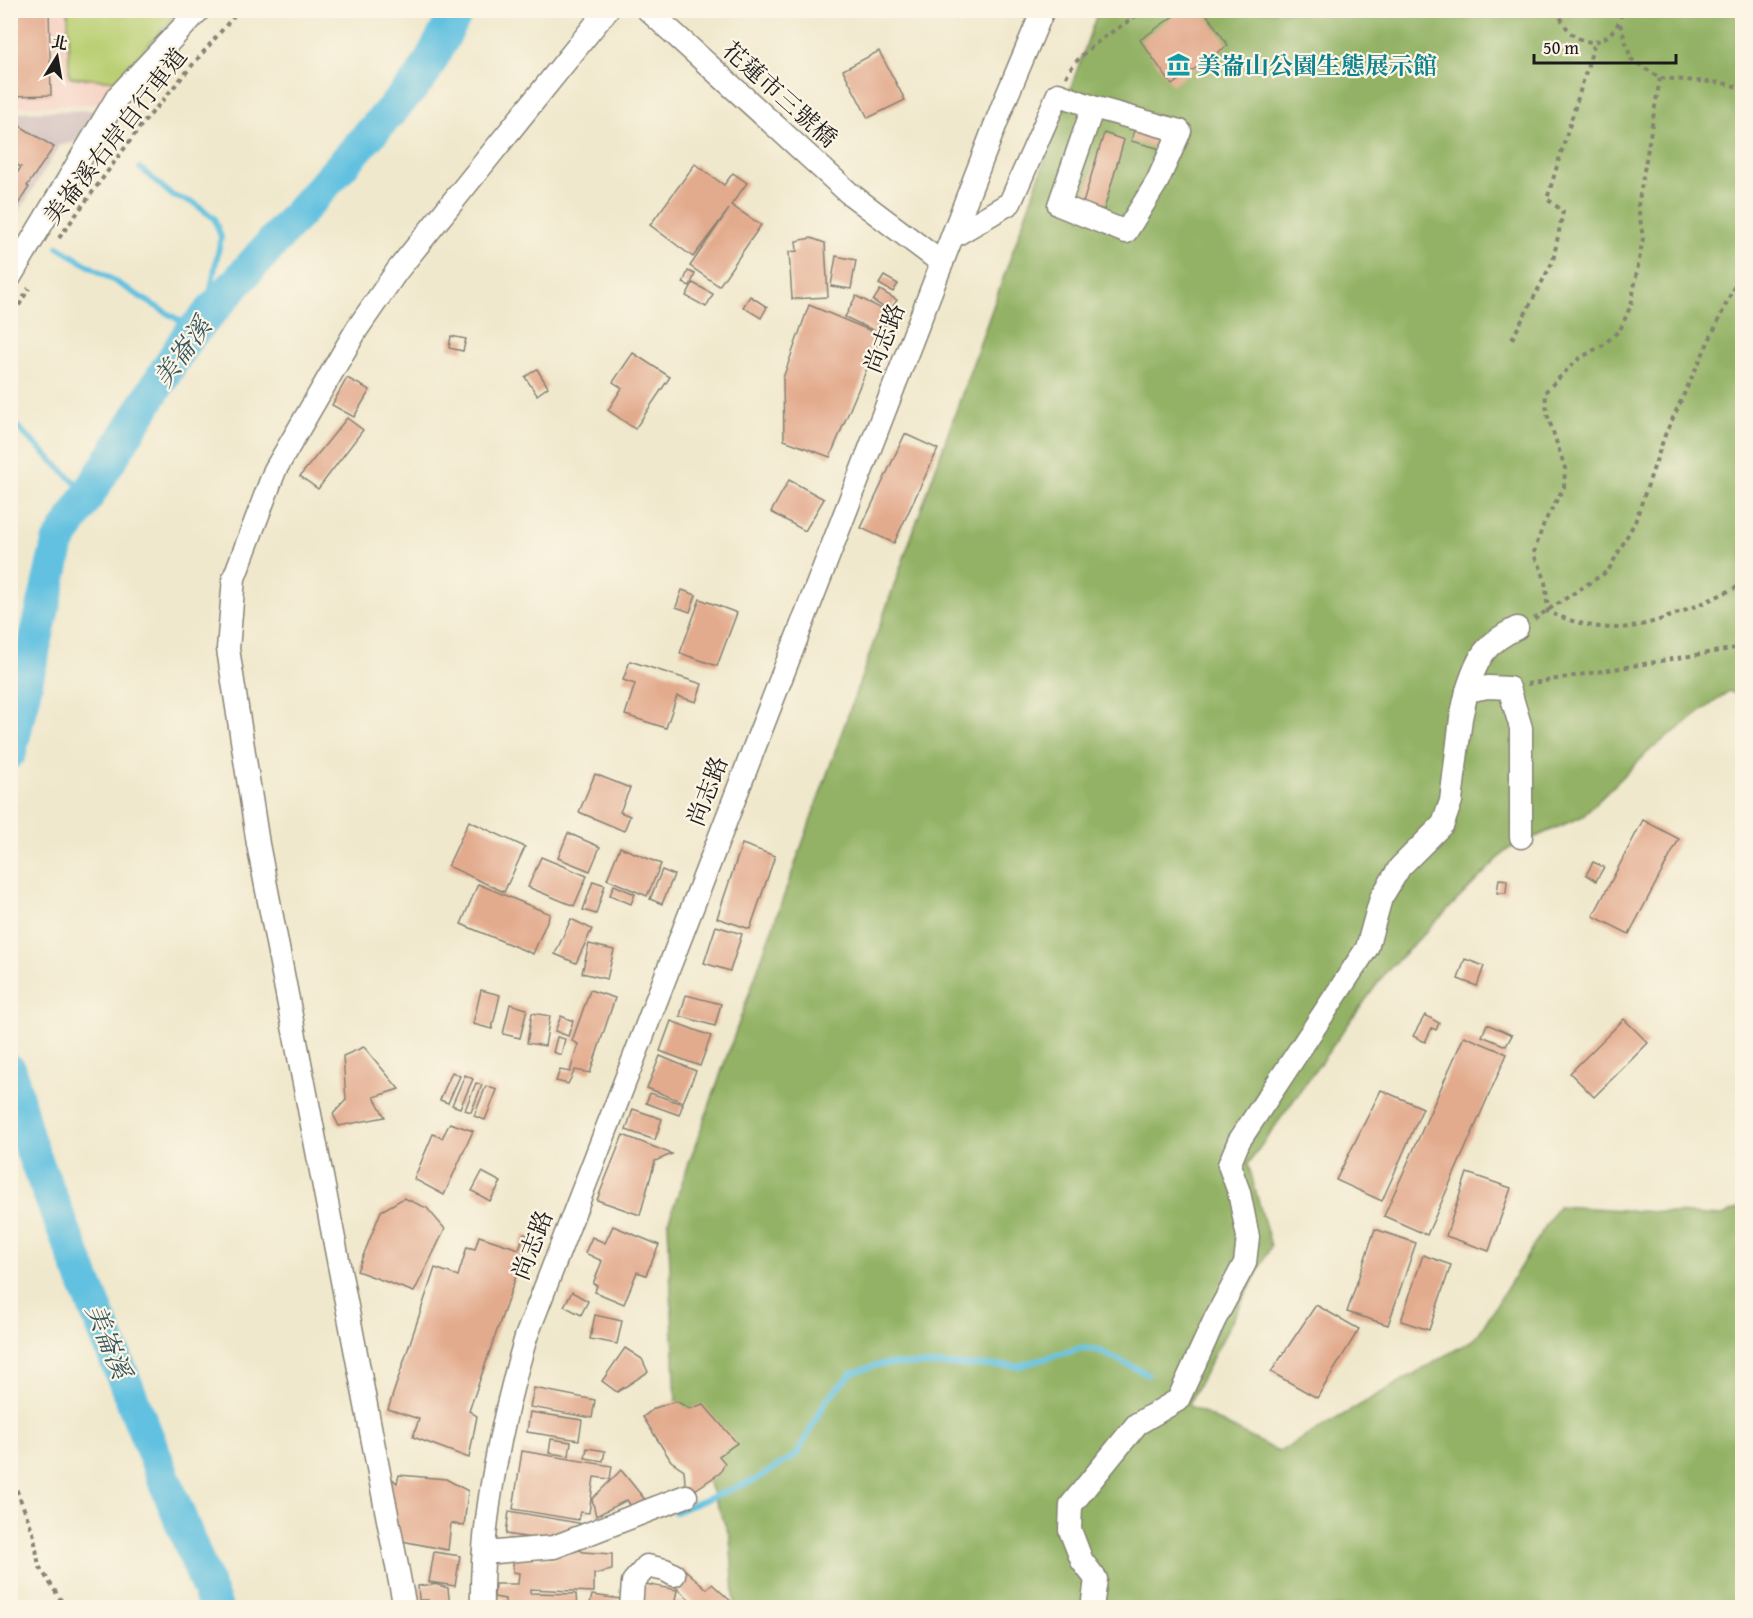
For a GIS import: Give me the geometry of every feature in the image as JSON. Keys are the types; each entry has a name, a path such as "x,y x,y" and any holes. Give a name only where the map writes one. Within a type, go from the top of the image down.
{"street":[{"path":"10,277 118,96 199,10"},
{"path":"405,1608 254,821 228,649 234,578 275,470 357,329 397,270 607,10"},
{"name":"花蓮市三號橋","path":"648,10 849,193 942,263"},
{"name":"尚志路","path":"482,1608 484,1552 504,1423 526,1337 1003,105 1043,10"},
{"path":"954,236 1010,203 1058,94 1093,107 1180,131 1157,182 1126,232 1059,205 1093,107"},
{"path":"1092,1608 1096,1579 1082,1561 1070,1530 1071,1505 1137,1424 1178,1400 1215,1319 1245,1263 1248,1237 1239,1192 1229,1165 1239,1141 1367,948 1381,898 1400,867 1443,824 1451,801 1461,718 1476,661 1497,637 1517,628"},
{"path":"1467,691 1488,687 1509,688 1521,728 1521,837"},
{"path":"484,1552 554,1547 686,1496"},
{"path":"631,1608 633,1581 647,1566 665,1569 674,1575"}],"path":[{"name":"美崙溪右岸自行車道","path":"57,242 140,127 239,10"},
{"path":"1058,94 1072,66 1144,10"},
{"path":"1556,10 1573,35 1595,42 1606,38 1620,24"},
{"path":"1622,10 1620,24 1631,59 1660,78 1723,83 1743,88"},
{"path":"1512,339 1553,261 1563,211 1547,199 1595,42"},
{"path":"1548,612 1545,577 1542,566 1533,555 1544,523 1564,487 1565,468 1547,414 1545,392 1577,360 1603,345 1620,330 1631,305 1643,238 1638,207 1660,78"},
{"path":"1517,628 1548,612 1608,571 1635,522 1665,435 1743,270"},
{"path":"10,321 33,281"},
{"path":"1548,612 1576,623 1617,628 1674,615 1743,585"},
{"path":"1509,688 1743,647"},
{"path":"10,1473 33,1533 39,1566 66,1608"}],"shaded area":[{"path":"10,11 177,11 99,104 11,107"},
{"path":"95,110 95,117 74,143 60,145 11,225 11,112"}],"green space":[{"path":"68,10 179,11 116,81 69,77"},
{"path":"1098,11 1742,11 1742,697 1729,691 1650,750 1583,816 1508,849 1385,973 1248,1164 1271,1246 1188,1405 1279,1452 1476,1338 1558,1206 1723,1216 1742,1206 1742,1607 735,1607 730,1537 676,1401 668,1222"}],"building":[{"path":"10,10 49,10 51,95 10,96"},
{"name":"美崙山公園生態展示館","path":"1182,10 1208,10 1210,13 1207,15 1228,45 1172,85 1140,40"},
{"path":"879,51 905,100 868,118 843,70"},
{"path":"12,121 54,147 27,186 29,187 10,217 10,176 14,178 21,167 10,161"},
{"path":"1136,124 1166,132 1161,149 1131,141"},
{"path":"1104,133 1124,140 1104,210 1083,203"},
{"path":"695,164 724,185 733,173 747,183 731,205 761,225 719,286 690,266 729,209 693,257 650,225"},
{"path":"811,238 825,243 828,297 792,299 789,252 797,251 796,241"},
{"path":"836,256 856,260 851,289 831,286"},
{"path":"688,271 695,274 690,286 683,283"},
{"path":"884,276 898,284 893,292 879,284"},
{"path":"693,283 713,294 706,307 686,296"},
{"path":"880,290 897,300 890,311 873,301"},
{"path":"750,296 767,307 761,318 743,307"},
{"path":"856,296 892,314 881,334 845,317"},
{"path":"809,305 881,335 830,457 784,440 783,378"},
{"path":"451,336 466,339 463,351 449,348"},
{"path":"633,353 670,377 635,429 608,410 622,388 613,382"},
{"path":"537,369 548,387 537,395 525,377"},
{"path":"347,378 370,390 354,417 332,405"},
{"path":"347,418 363,430 318,489 300,476"},
{"path":"905,434 938,449 894,543 861,528"},
{"path":"789,480 824,499 805,531 771,512"},
{"path":"682,590 696,595 690,612 676,607"},
{"path":"700,599 737,613 717,666 680,653"},
{"path":"630,661 702,684 696,702 677,696 666,728 625,715 635,684 623,680"},
{"path":"595,774 630,788 620,812 630,816 624,831 579,812"},
{"path":"1643,820 1679,839 1629,934 1593,916"},
{"path":"469,821 525,847 504,892 448,866"},
{"path":"568,833 600,847 590,871 558,858"},
{"path":"742,844 775,856 750,929 717,918"},
{"path":"620,847 661,864 647,896 607,879"},
{"path":"541,857 587,876 574,906 528,887"},
{"path":"1593,862 1604,867 1596,881 1586,875"},
{"path":"662,870 674,875 662,904 650,899"},
{"path":"1499,879 1507,880 1506,893 1497,893"},
{"path":"593,881 605,885 596,914 583,910"},
{"path":"478,884 550,914 533,954 461,924"},
{"path":"614,885 635,894 631,904 610,895"},
{"path":"571,919 592,929 576,963 555,954"},
{"path":"716,926 742,934 730,971 704,963"},
{"path":"589,944 614,950 607,979 582,973"},
{"path":"1465,959 1484,966 1477,986 1458,979"},
{"path":"481,990 500,995 492,1029 473,1024"},
{"path":"590,990 615,998 590,1073 575,1070 568,1084 556,1081 560,1070 570,1072 578,1044 572,1041"},
{"path":"686,995 721,1004 715,1026 680,1016"},
{"path":"510,1004 527,1009 520,1038 503,1034"},
{"path":"532,1013 550,1016 545,1046 527,1043"},
{"path":"1425,1015 1439,1023 1436,1030 1432,1028 1425,1042 1413,1036"},
{"path":"561,1016 573,1021 568,1036 555,1031"},
{"path":"1624,1019 1648,1043 1594,1097 1570,1073"},
{"path":"671,1021 711,1036 700,1066 660,1051"},
{"path":"1487,1024 1512,1035 1506,1046 1482,1036"},
{"path":"1464,1036 1507,1054 1427,1235 1384,1216"},
{"path":"557,1037 565,1039 561,1055 553,1052"},
{"path":"364,1047 399,1089 374,1097 385,1117 339,1126 333,1114 346,1100 343,1056"},
{"path":"660,1056 696,1071 683,1102 647,1088"},
{"path":"452,1072 460,1076 448,1103 440,1100"},
{"path":"465,1075 473,1079 460,1108 452,1105"},
{"path":"476,1083 482,1085 471,1112 465,1110"},
{"path":"486,1086 497,1090 485,1120 474,1116"},
{"path":"1381,1090 1423,1108 1382,1201 1336,1180"},
{"path":"650,1093 683,1104 679,1115 646,1103"},
{"path":"633,1109 662,1119 655,1140 626,1130"},
{"path":"450,1123 473,1131 444,1195 414,1179 433,1134 442,1138"},
{"path":"623,1135 672,1154 655,1161 640,1215 597,1200"},
{"path":"482,1172 501,1182 490,1201 472,1191"},
{"path":"1467,1173 1511,1188 1489,1251 1446,1236"},
{"path":"404,1198 427,1208 445,1229 414,1292 357,1271 381,1211"},
{"path":"613,1226 659,1245 646,1275 637,1272 624,1304 595,1292 597,1285 593,1284 602,1261 585,1253 592,1237 605,1243"},
{"path":"1375,1229 1416,1243 1388,1325 1347,1312"},
{"path":"524,1234 530,1236 469,1411 477,1416 469,1458 413,1437 419,1419 388,1409 435,1268 458,1276 467,1247 475,1249 479,1236 519,1249"},
{"path":"1423,1255 1451,1265 1429,1330 1401,1321"},
{"path":"572,1292 588,1301 581,1315 564,1306"},
{"path":"1316,1305 1359,1329 1317,1398 1271,1372"},
{"path":"595,1315 622,1321 617,1344 590,1339"},
{"path":"625,1348 642,1359 648,1372 617,1392 602,1381"},
{"path":"534,1388 595,1400 592,1418 530,1407"},
{"path":"676,1401 690,1409 703,1404 737,1443 719,1456 725,1463 720,1473 686,1496 684,1470 671,1461 643,1417 655,1408"},
{"path":"530,1412 582,1420 579,1440 527,1432"},
{"path":"551,1439 571,1442 569,1456 549,1453"},
{"path":"587,1448 605,1451 603,1461 585,1458"},
{"path":"522,1451 612,1466 610,1479 594,1477 589,1513 580,1512 578,1520 513,1509"},
{"path":"621,1470 646,1501 631,1506 627,1500 596,1516 592,1499"},
{"path":"388,1475 397,1483 399,1475 446,1479 468,1491 464,1526 451,1523 448,1550 397,1540"},
{"path":"509,1511 584,1524 550,1541 506,1534"},
{"path":"580,1550 612,1554 612,1570 594,1574 594,1592 530,1589 530,1593 576,1594 577,1608 505,1608 505,1599 494,1597 495,1584 518,1584 519,1573 513,1572 513,1558 554,1559 556,1555"},
{"path":"434,1552 460,1556 455,1586 429,1582"},
{"path":"683,1568 707,1589 712,1584 734,1604 731,1608 699,1608 670,1582"},
{"path":"435,1584 448,1588 450,1608 429,1608 428,1600 419,1600 418,1586"},
{"path":"645,1584 677,1590 675,1601 690,1604 690,1608 638,1608"},
{"path":"592,1595 621,1599 623,1608 589,1608"}],"waterway":[{"name":"美崙溪","path":"10,752 58,543 186,339 422,76 458,10"},
{"path":"140,168 173,196 194,203 214,218 221,237 205,319"},
{"path":"58,247 195,330"},
{"path":"10,420 88,495"},
{"name":"美崙溪","path":"10,1071 28,1141 216,1608"},
{"path":"675,1512 757,1479 797,1454 827,1399 852,1373 881,1364 1019,1366 1081,1348 1097,1350 1148,1374"}],"place":[{"name":"美崙山公園生態展示館","path":"1179,65"}]}
